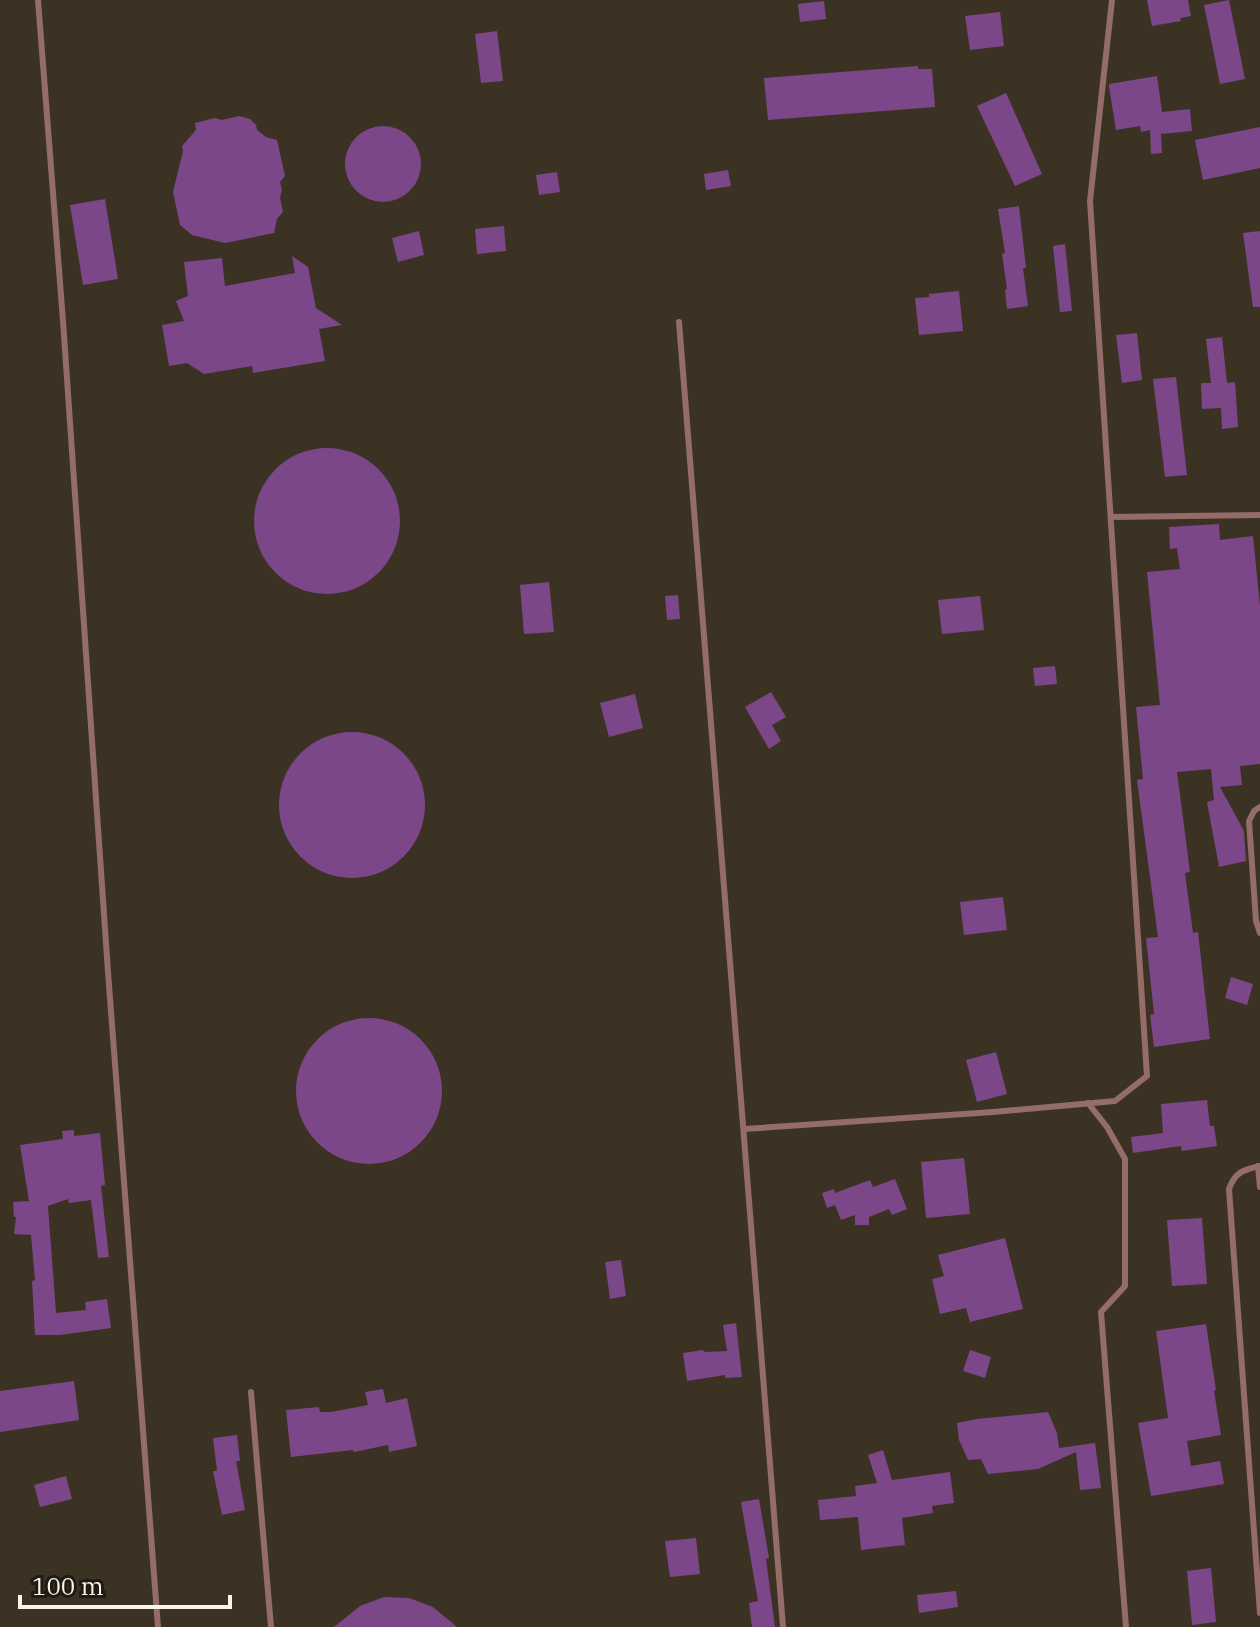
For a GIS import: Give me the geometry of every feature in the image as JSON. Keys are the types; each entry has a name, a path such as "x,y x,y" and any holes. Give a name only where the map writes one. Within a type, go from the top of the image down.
{"lane":[{"path":"38,0 158,1627"},
{"path":"744,1129 1115,1101 1147,1076 1090,201 1112,0"},
{"path":"679,322 783,1627"},
{"path":"1111,517 1260,515"},
{"path":"1260,807 1249,821 1256,921 1260,933"},
{"path":"1088,1103 1107,1127 1125,1159 1125,1286 1101,1312 1126,1627"},
{"path":"1260,1187 1259,1166 1234,1177 1229,1189 1260,1613"},
{"path":"251,1392 271,1627"}],"building":[{"path":"1147,0 1188,0 1191,16 1152,26"},
{"path":"1229,0 1245,79 1220,84 1204,5"},
{"path":"824,1 826,19 800,22 798,4"},
{"path":"1000,12 1004,46 970,50 965,16"},
{"path":"497,31 503,81 481,83 475,34"},
{"path":"918,66 918,69 932,69 935,107 768,120 764,78"},
{"path":"1157,76 1162,112 1190,109 1192,131 1161,134 1162,153 1151,154 1150,130 1141,132 1140,126 1116,130 1109,84"},
{"path":"1006,93 1042,174 1015,186 977,106"},
{"path":"239,116 250,119 266,137 277,140 285,176 280,182 283,212 277,219 274,233 225,243 192,235 180,225 173,192 182,146 196,130 195,123"},
{"path":"376,126 390,126 404,132 415,143 421,164 418,179 410,191 390,202 376,202 362,196 351,185 345,171 345,157 351,143 362,132"},
{"path":"1260,127 1260,168 1203,180 1195,140"},
{"path":"728,170 731,186 706,190 704,174"},
{"path":"557,172 560,192 539,195 536,175"},
{"path":"105,199 118,279 83,285 70,205"},
{"path":"1019,206 1028,306 1007,309 1002,254 1005,253 998,209"},
{"path":"504,226 506,251 477,254 475,229"},
{"path":"419,231 424,255 398,262 392,238"},
{"path":"1260,231 1260,307 1253,307 1243,233"},
{"path":"1065,244 1072,311 1060,312 1053,246"},
{"path":"292,256 308,267 316,308 342,325 319,329 325,361 253,373 252,366 204,374 187,363 169,366 162,325 184,321 176,301 188,296 184,262 222,258 225,286 295,273"},
{"path":"959,291 963,331 919,335 915,298"},
{"path":"1137,333 1142,380 1122,383 1116,335"},
{"path":"1222,337 1227,383 1235,382 1238,427 1222,429 1221,408 1202,409 1201,383 1211,383 1206,339"},
{"path":"1176,377 1187,475 1165,477 1153,379"},
{"path":"327,448 355,453 379,469 395,493 400,521 395,549 379,573 355,589 327,594 299,589 275,573 259,549 254,521 259,493 275,469 299,453"},
{"path":"1219,524 1220,540 1253,536 1260,606 1260,764 1240,766 1242,785 1220,787 1244,831 1246,861 1219,867 1207,802 1214,800 1211,769 1177,772 1190,872 1185,873 1193,933 1198,932 1210,1039 1154,1047 1150,1015 1154,1014 1146,938 1158,937 1137,780 1143,779 1136,707 1160,705 1147,572 1180,569 1177,548 1170,549 1169,527"},
{"path":"549,582 554,632 524,634 520,585"},
{"path":"678,595 680,619 667,620 665,596"},
{"path":"980,596 984,630 942,634 938,600"},
{"path":"1055,666 1057,684 1035,686 1033,668"},
{"path":"771,692 786,717 772,725 781,741 769,749 745,707"},
{"path":"635,694 643,728 609,737 600,703"},
{"path":"352,732 380,737 404,753 420,777 425,805 420,833 404,857 380,873 352,878 324,873 300,857 284,833 279,805 284,777 300,753 324,737"},
{"path":"1003,897 1007,930 964,935 960,902"},
{"path":"1231,977 1253,984 1247,1005 1225,998"},
{"path":"369,1018 397,1024 421,1039 436,1063 442,1091 436,1119 421,1143 397,1158 369,1164 341,1158 317,1143 302,1119 296,1091 302,1063 317,1039 341,1024"},
{"path":"996,1052 1007,1094 977,1102 966,1060"},
{"path":"1207,1100 1210,1126 1214,1126 1217,1146 1182,1151 1181,1146 1133,1153 1131,1137 1163,1133 1161,1104"},
{"path":"74,1130 74,1136 100,1133 105,1185 101,1186 109,1257 98,1258 91,1200 69,1203 68,1199 48,1206 56,1313 86,1310 85,1302 107,1299 111,1328 35,1335 31,1235 14,1234 16,1217 13,1202 29,1201 20,1145 63,1139 62,1131"},
{"path":"964,1158 970,1214 926,1218 921,1162"},
{"path":"895,1179 907,1209 892,1215 889,1209 869,1217 869,1225 855,1225 855,1215 841,1220 835,1205 827,1208 822,1193 834,1189 835,1193 870,1180 873,1187"},
{"path":"1202,1218 1207,1284 1172,1286 1167,1220"},
{"path":"1005,1238 1023,1309 970,1322 966,1308 940,1314 932,1279 944,1276 938,1255"},
{"path":"621,1260 626,1296 610,1299 605,1262"},
{"path":"736,1323 742,1377 725,1378 725,1375 687,1381 683,1353 727,1351 723,1325"},
{"path":"1206,1324 1221,1435 1187,1441 1191,1466 1220,1461 1224,1484 1151,1496 1138,1423 1168,1418 1156,1331"},
{"path":"970,1350 991,1357 985,1378 963,1371"},
{"path":"74,1381 79,1420 0,1432 0,1391"},
{"path":"383,1389 386,1403 407,1398 417,1446 389,1452 388,1445 354,1452 291,1457 286,1410 319,1407 320,1412 331,1412 368,1405 365,1392"},
{"path":"1048,1412 1057,1433 1059,1448 1095,1443 1101,1488 1080,1490 1076,1452 1038,1469 988,1474 981,1459 968,1460 959,1440 957,1423"},
{"path":"237,1435 240,1461 236,1461 245,1510 222,1515 213,1471 217,1471 213,1438"},
{"path":"883,1450 892,1480 950,1472 954,1503 932,1506 933,1513 902,1518 905,1545 861,1550 858,1517 820,1520 818,1500 856,1496 855,1486 877,1483 868,1455"},
{"path":"66,1476 72,1499 40,1507 34,1485"},
{"path":"759,1499 769,1558 766,1559 775,1627 752,1627 749,1603 758,1601 741,1502"},
{"path":"696,1538 700,1574 670,1577 665,1541"},
{"path":"1211,1568 1216,1622 1192,1625 1187,1571"},
{"path":"956,1591 958,1607 919,1613 917,1595"},
{"path":"384,1597 409,1598 433,1607 457,1627 334,1627 360,1606"}]}
